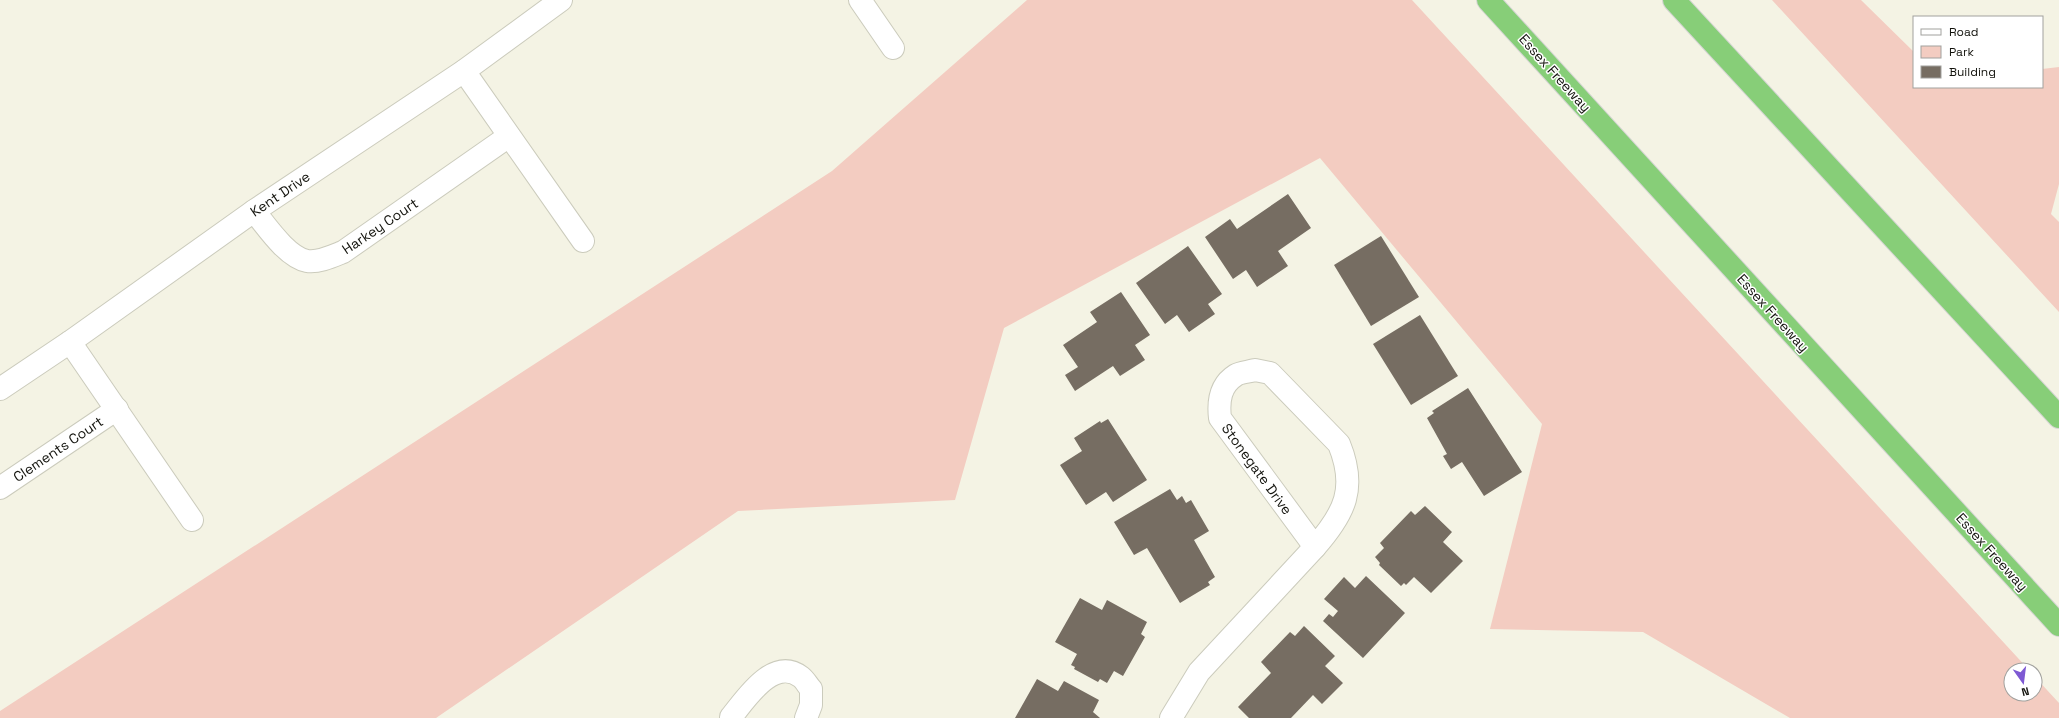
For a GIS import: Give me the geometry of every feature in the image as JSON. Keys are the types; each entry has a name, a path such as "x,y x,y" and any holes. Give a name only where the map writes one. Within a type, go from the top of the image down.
{"highway":[{"name":"Essex Freeway","path":"1488,0 2059,625"},
{"path":"1674,0 2059,417"}],"street":[{"name":"Kent Drive","path":"0,389 70,342 254,211 464,71 561,0"},
{"path":"860,0 893,48"},
{"path":"464,71 583,242"},
{"name":"Harkey Court","path":"254,211 292,255 308,262 328,258 343,252 509,136"},
{"name":"Clements Court","path":"70,342 192,520"},
{"name":"Stonegate Drive","path":"1172,718 1200,672 1315,547 1332,527 1344,506 1348,482 1345,458 1339,444 1270,373 1255,370 1236,375 1223,388 1218,403 1220,418 1315,547"},
{"name":"Clements Court","path":"0,488 117,409"},
{"path":"737,718 752,690 771,674 786,671 801,677 811,689 811,705 806,718"}],"green space":[{"path":"1027,0 1412,0 2022,662 2003,662 2003,702 2043,702 2043,686 2059,703 2059,718 1790,718 1643,632 1490,629 1542,424 1320,158 1004,328 955,500 738,511 436,718 0,718 0,711 832,171"},
{"path":"1772,0 1861,0 1913,51 1913,88 2043,88 2043,69 2059,67 2059,184 2051,214 2059,222 2059,312"}],"building":[{"path":"1288,194 1311,228 1278,251 1288,266 1257,287 1246,270 1233,279 1205,237 1230,219 1237,229"},
{"path":"1381,236 1419,297 1371,326 1334,265"},
{"path":"1188,246 1222,294 1208,304 1215,314 1189,332 1177,315 1165,324 1136,283"},
{"path":"1121,292 1150,335 1135,345 1145,360 1120,376 1113,366 1075,391 1065,375 1078,367 1063,345 1097,322 1090,312"},
{"path":"1420,315 1458,376 1411,405 1373,344"},
{"path":"1468,388 1522,472 1484,496 1462,462 1451,469 1443,456 1447,454 1427,418 1434,413 1432,411"},
{"path":"1108,419 1147,480 1113,502 1106,492 1086,505 1060,465 1082,451 1074,438 1100,421 1101,423"},
{"path":"1170,489 1177,500 1182,496 1186,503 1191,500 1209,531 1194,540 1215,577 1208,582 1210,585 1180,603 1147,548 1134,555 1114,522"},
{"path":"1425,506 1452,532 1443,542 1463,561 1431,593 1414,577 1406,585 1404,583 1401,586 1379,565 1380,563 1375,557 1384,548 1380,543 1411,511 1415,515"},
{"path":"1366,576 1405,613 1363,658 1323,621 1329,614 1333,617 1338,611 1324,599 1344,577 1355,588"},
{"path":"1080,598 1102,610 1107,600 1147,622 1141,634 1145,637 1123,676 1114,671 1107,683 1100,679 1098,682 1074,669 1075,667 1071,665 1077,654 1055,642"},
{"path":"1304,626 1335,656 1325,666 1343,683 1322,704 1313,695 1291,718 1249,718 1238,707 1271,673 1261,662 1290,632 1295,636"},
{"path":"1037,679 1058,691 1064,681 1099,700 1093,712 1100,718 1015,718"}]}
